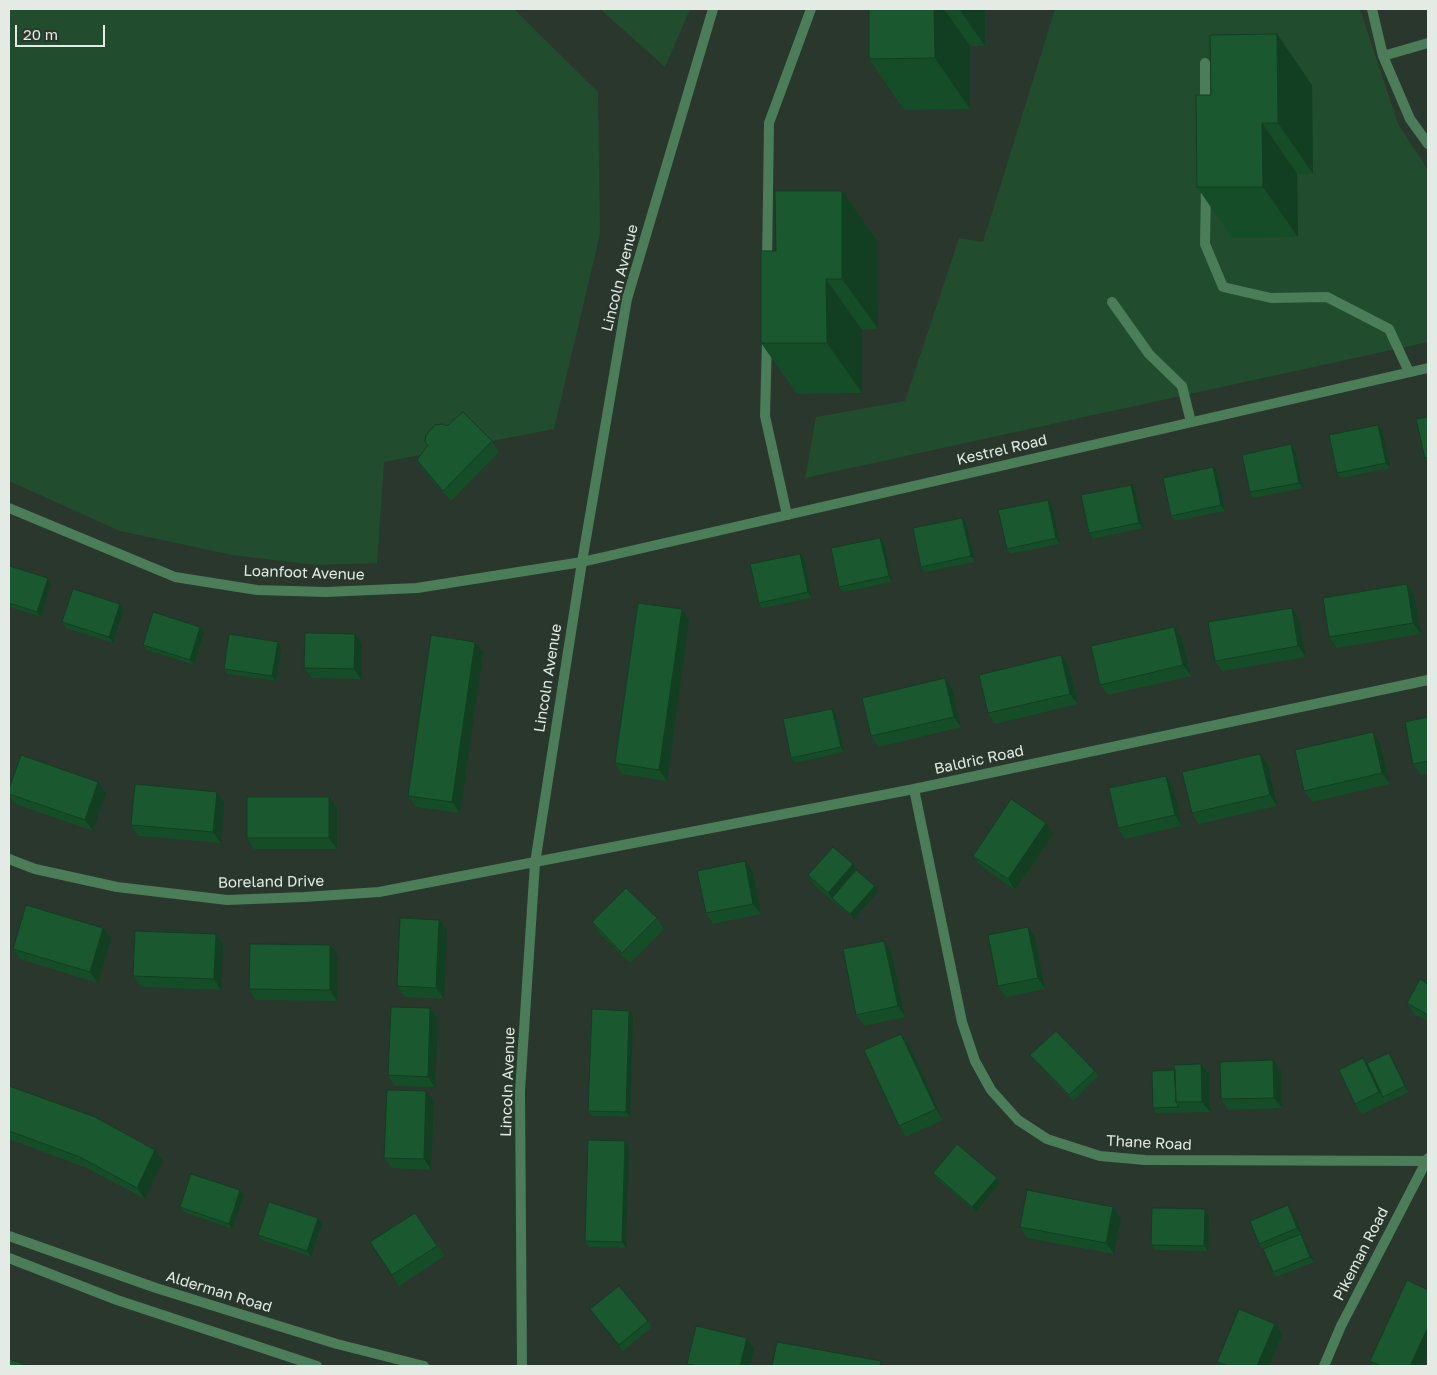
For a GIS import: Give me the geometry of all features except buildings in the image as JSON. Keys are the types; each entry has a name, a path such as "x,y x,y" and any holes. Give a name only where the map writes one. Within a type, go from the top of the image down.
{"street":[{"name":"Lincoln Avenue","path":"522,1366 520,1091 535,863 582,562 627,299 713,9"},
{"path":"767,273 769,123 811,9"},
{"path":"1372,9 1384,56 1410,119 1428,144"},
{"path":"1384,56 1428,43"},
{"path":"1205,63 1206,118"},
{"path":"1206,177 1205,244 1223,287 1271,298 1327,297 1389,329 1409,372"},
{"path":"1112,302 1149,354 1182,386 1191,422"},
{"path":"767,333 766,416 787,515"},
{"name":"Kestrel Road","path":"582,562 1428,368"},
{"name":"Loanfoot Avenue","path":"9,508 175,577 257,590 326,592 416,588 582,562"},
{"name":"Baldric Road","path":"535,863 914,789 1428,680"},
{"name":"Thane Road","path":"914,789 962,1022 975,1062 991,1090 1018,1120 1047,1139 1100,1156 1145,1160 1427,1160"},
{"name":"Boreland Drive","path":"9,859 35,869 117,887 227,900 379,892 535,863"},
{"name":"Pikeman Road","path":"1324,1366 1341,1326 1427,1160"},
{"name":"Alderman Road","path":"9,1236 166,1291 337,1344 424,1366"},
{"path":"9,1258 117,1300 317,1366"}],"green space":[{"path":"9,9 514,9 598,92 600,234 554,429 384,462 377,563 316,565 232,555 120,531 9,481"},
{"path":"600,9 690,9 665,67"},
{"path":"1055,9 1360,9 1398,124 1428,170 1428,342 805,478 816,417 905,401 959,238 983,242"}]}
